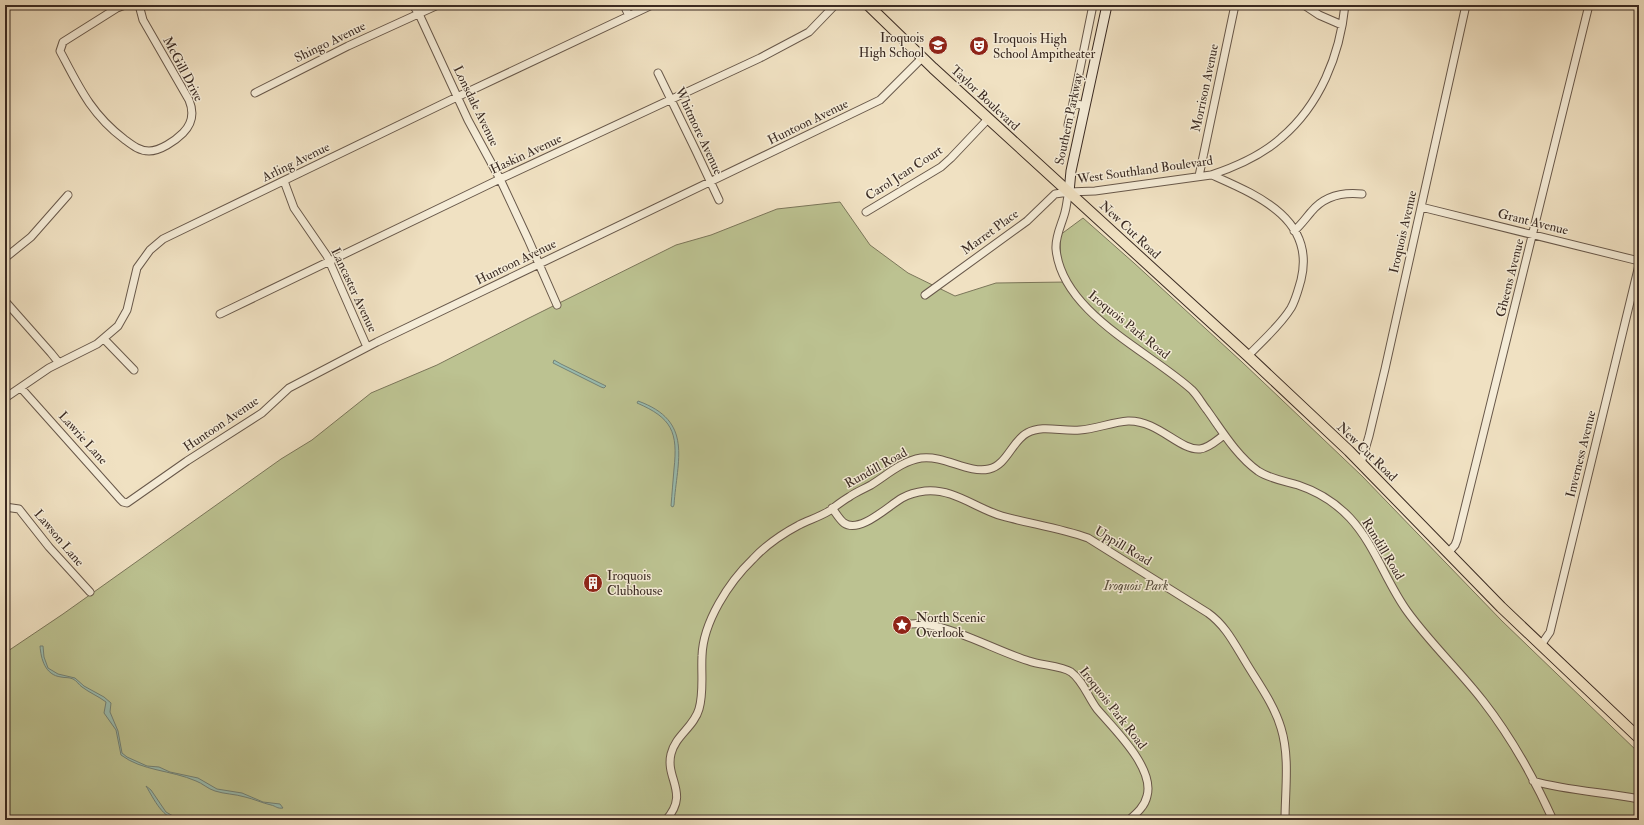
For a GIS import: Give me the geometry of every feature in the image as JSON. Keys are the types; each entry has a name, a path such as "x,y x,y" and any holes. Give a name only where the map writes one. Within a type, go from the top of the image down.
{"main road":[{"name":"Taylor Boulevard","path":"868,5 922,58 1069,192"},
{"name":"Southern Parkway","path":"1069,192 1071,171 1107,5"},
{"name":"New Cut Road","path":"1069,192 1248,356 1361,463 1448,553 1541,645 1639,738"}],"street":[{"name":"McGill Drive","path":"125,5 117,8 63,42 60,52 72,77 93,110 112,130 137,148 147,151 155,150 180,137 190,125 192,107 143,20 139,5"},
{"name":"Lonsdale Avenue","path":"413,5 419,14 457,97 500,179 557,305"},
{"name":"Shingo Avenue","path":"255,93 348,46 438,5"},
{"path":"624,5 629,16"},
{"name":"Arling Avenue","path":"5,398 58,363 97,344 118,326 125,315 137,268 150,250 164,239 457,97 652,5"},
{"name":"Haskin Avenue","path":"220,314 670,98 760,58 809,32 835,5"},
{"path":"1068,125 1093,5"},
{"name":"Morrison Avenue","path":"1199,176 1235,5"},
{"path":"1304,5 1319,15 1342,25"},
{"name":"West Southland Boulevard","path":"1069,192 1095,191 1212,175 1264,150 1282,138 1314,101 1326,80 1334,58 1345,5"},
{"name":"Iroquois Avenue","path":"1361,463 1386,368 1466,5"},
{"name":"Gheens Avenue","path":"1448,553 1455,545 1457,540 1589,5"},
{"name":"Huntoon Avenue","path":"127,503 187,461 262,413 289,388 367,347 880,100 922,58"},
{"name":"Whitmore Avenue","path":"658,73 718,200"},
{"path":"1073,103 1085,106"},
{"name":"Carol Jean Court","path":"866,212 941,167 952,158 988,119"},
{"path":"1212,175 1264,199 1276,208 1286,217 1301,245 1304,263 1297,295 1286,314 1248,356"},
{"name":"Lancaster Avenue","path":"284,181 294,208 327,256 367,347"},
{"name":"Marret Place","path":"925,295 1027,221 1055,194 1069,192"},
{"name":"Iroquois Park Road","path":"1069,192 1056,246 1061,268 1071,289 1092,313 1193,391 1224,435"},
{"path":"1294,231 1324,200 1343,194 1362,194"},
{"path":"5,258 31,237 68,195"},
{"name":"Grant Avenue","path":"1421,207 1639,261"},
{"name":"Inverness Avenue","path":"1541,645 1550,632 1639,265"},
{"path":"5,301 58,363"},
{"path":"104,339 134,370"},
{"name":"Lawrie Lane","path":"21,388 123,502 127,503"},
{"name":"Rundill Road","path":"666,820 674,809 677,794 670,764 671,752 677,740 687,730 699,711 701,702 702,653 707,632 714,614 737,576 753,558 779,536 832,508 850,496 870,486 900,466 913,460 934,458 979,470 991,469 1000,464 1021,436 1036,429 1082,430 1119,422 1134,421 1156,428 1187,447 1199,450 1206,448 1224,435 1242,456 1260,472 1274,478 1297,484 1323,495 1336,504 1352,520 1366,539 1402,604 1440,653 1481,699 1495,718 1534,781 1553,820"},
{"name":"Uppill Road","path":"832,508 844,523 855,525 863,523 912,493 928,491 942,492 1001,516 1075,533 1088,538 1208,613 1220,622 1227,632 1268,698 1282,730 1285,750 1285,820"},
{"name":"Lawson Lane","path":"5,507 19,509 49,548 90,592"},
{"name":"Iroquois Park Road","path":"911,624 934,625 1029,661 1069,671 1076,677 1095,706 1133,752 1145,773 1148,784 1148,796 1139,811 1129,820"},
{"path":"1534,781 1562,789 1605,793 1639,799"}],"green space":[{"name":"Iroquois Park","path":"840,202 870,245 908,273 955,296 996,283 1067,282 1061,268 1060,235 1083,218 1242,362 1362,476 1502,621 1639,753 1639,820 5,820 5,653 63,614 281,459 312,440 371,393 437,365 676,245 711,235 777,209"}],"water":[{"path":"554,360 606,386 604,388 601,387 553,363"},
{"path":"638,401 656,409 668,419 675,431 679,458 673,507 671,506 675,445 673,436 670,428 658,414 637,403"},
{"path":"40,646 43,646 44,657 48,668 58,674 75,678 84,686 104,697 111,703 110,712 118,731 122,753 127,757 147,766 159,767 170,772 198,778 217,789 242,793 263,802 280,804 283,808 278,808 273,805 241,796 215,791 186,777 138,764 121,755 116,730 104,713 106,702 85,689 73,679 56,676 51,673 45,666 41,656"},
{"path":"146,786 151,790 166,812 180,820 169,817 164,813"}],"place":[{"name":"Iroquois High School","path":"938,45"},
{"name":"Iroquois High School Ampitheater","path":"979,46"},
{"name":"Iroquois Clubhouse","path":"593,583"},
{"name":"North Scenic Overlook","path":"902,625"}]}
